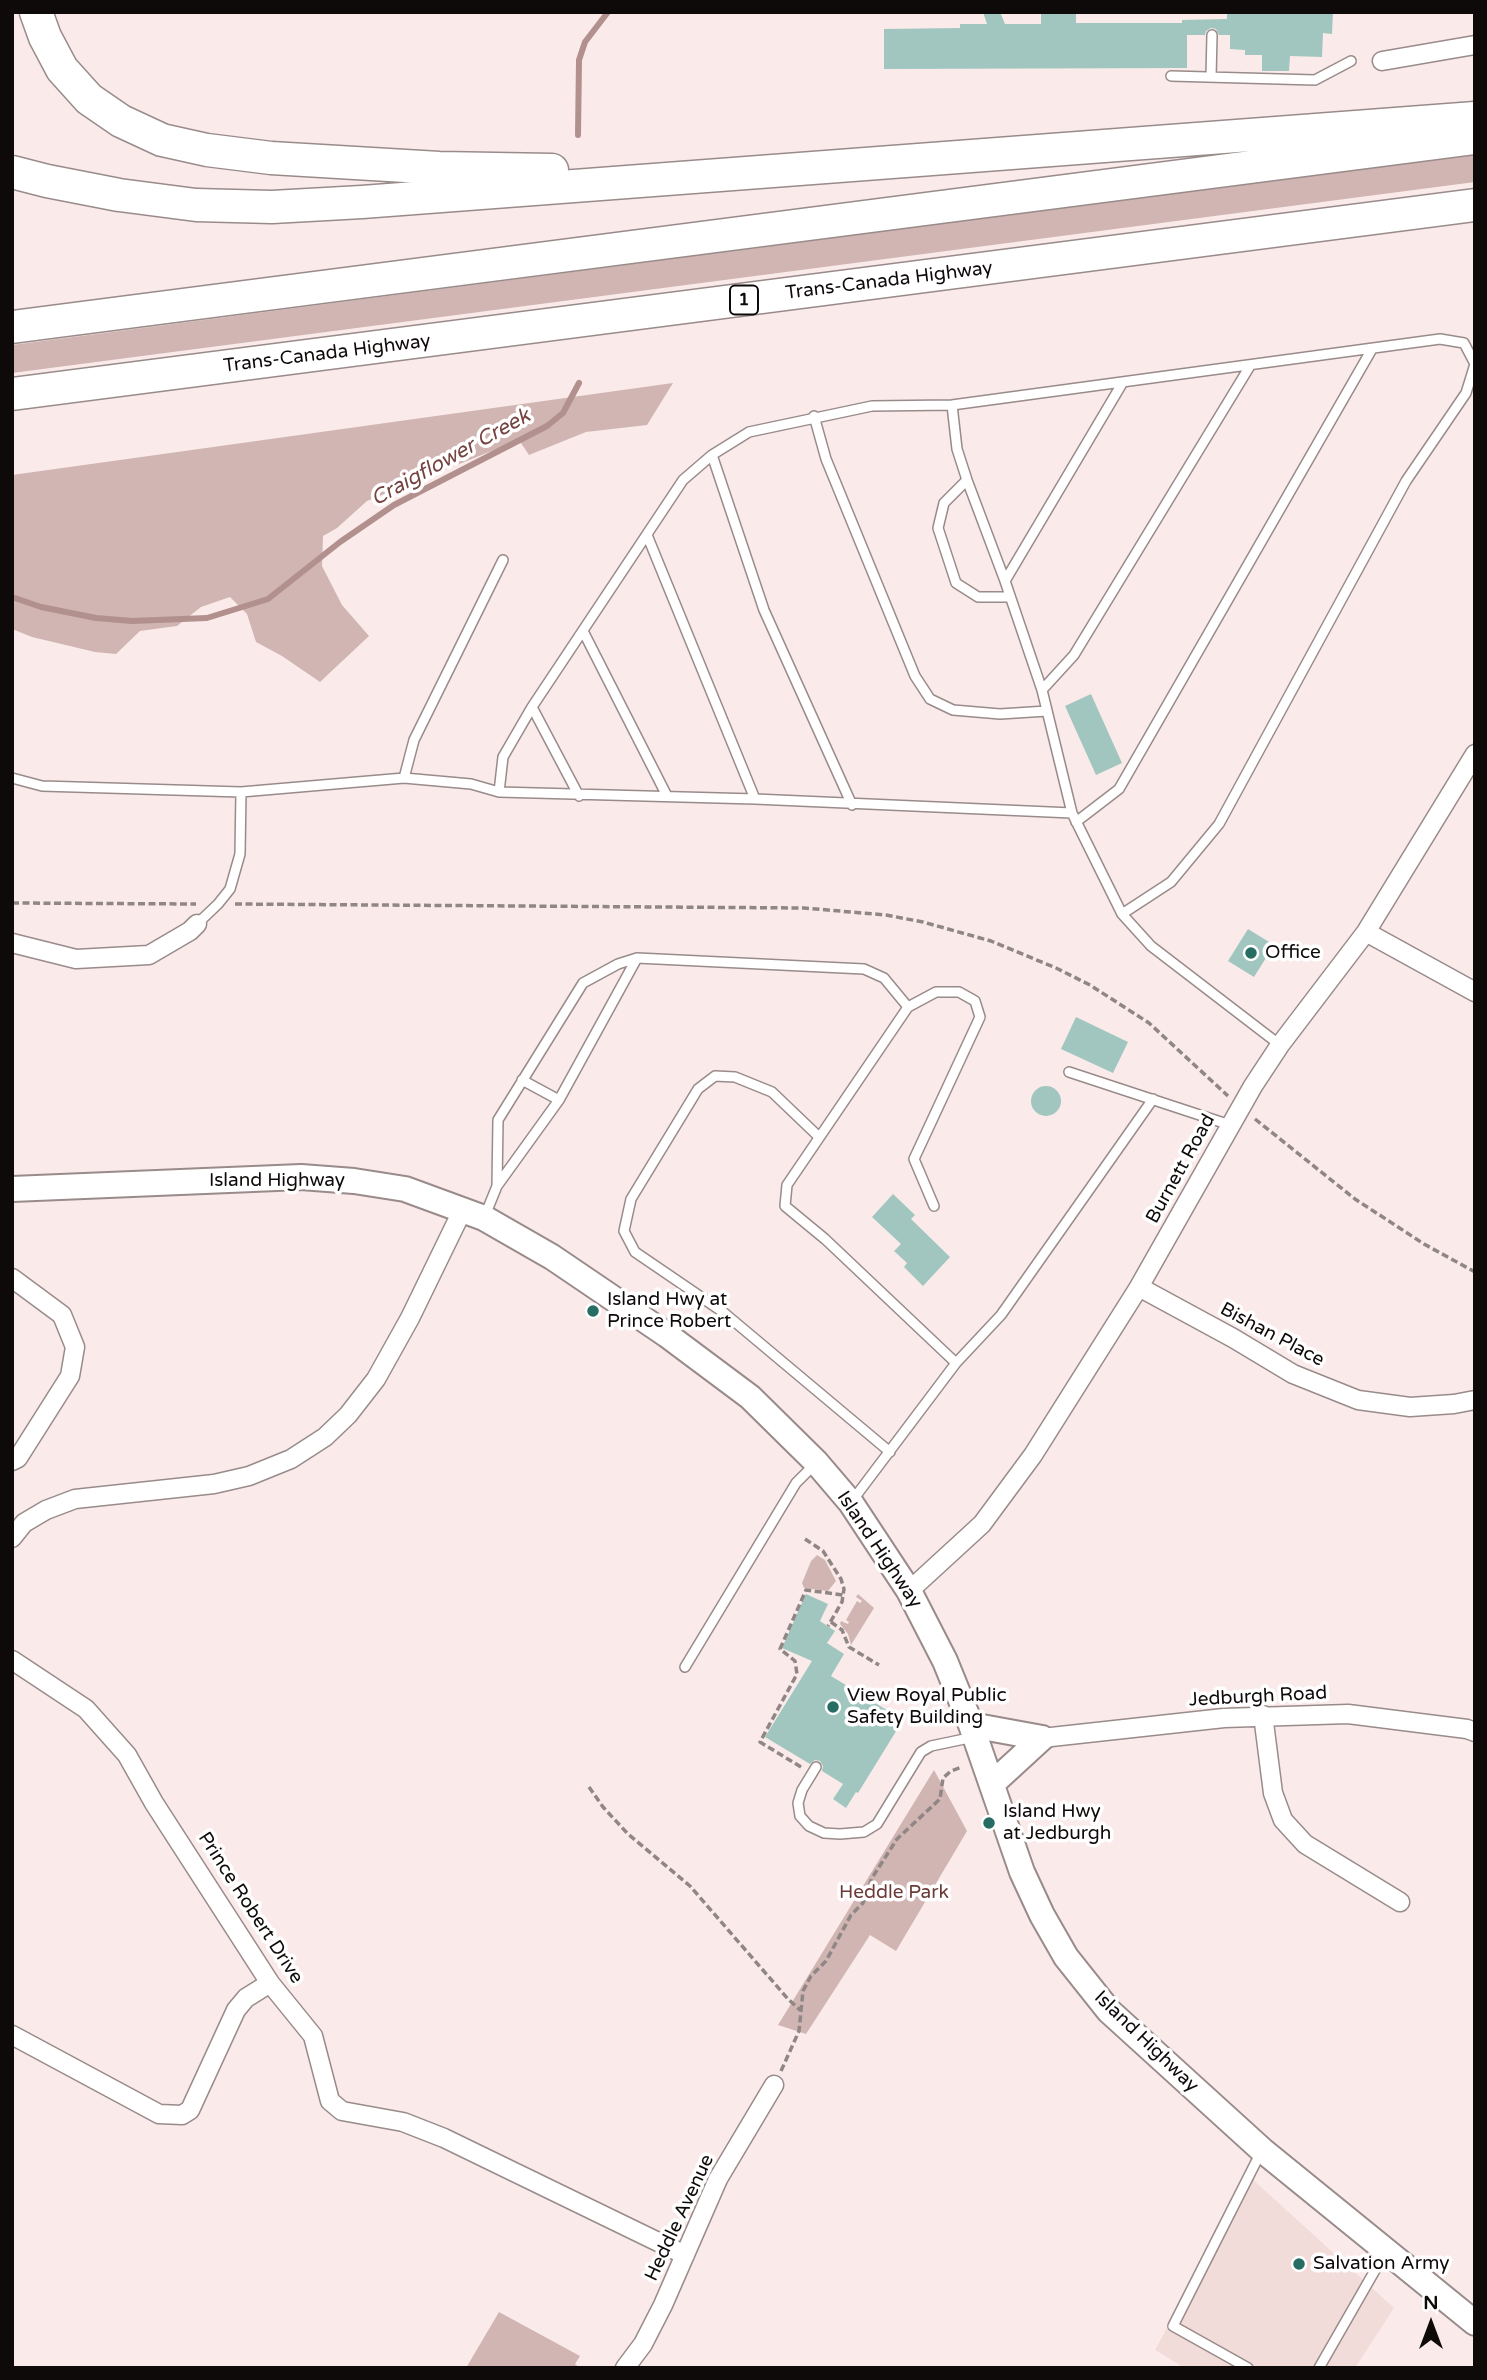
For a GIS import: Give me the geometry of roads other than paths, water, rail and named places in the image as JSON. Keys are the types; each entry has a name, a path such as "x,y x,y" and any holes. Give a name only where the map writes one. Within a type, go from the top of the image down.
{"highway":[{"path":"36,12 45,37 62,69 89,99 121,121 162,139 206,150 271,158 439,168 746,172"},
{"path":"12,172 119,195 196,205 272,207 1475,118"},
{"path":"12,327 1475,138"},
{"name":"Trans-Canada Highway","path":"12,394 1475,205"}],"main road":[{"name":"Island Highway","path":"12,1189 301,1177 354,1181 405,1189 473,1214 552,1257 750,1397 816,1462 851,1503 909,1591 945,1661 973,1730 1022,1872 1066,1957 1109,2011 1262,2150 1475,2323"},
{"path":"973,1730 1042,1738"},
{"path":"993,1783 1042,1738"}],"street":[{"path":"1382,61 1475,45"},
{"name":"Burnett Road","path":"909,1591 982,1524 1033,1455 1139,1287 1230,1125 1280,1045 1366,932 1475,754"},
{"path":"12,943 76,959 149,955 191,931 197,924"},
{"path":"1366,932 1475,992"},
{"path":"12,1538 24,1523 46,1510 75,1499 178,1489 249,1476 291,1459 325,1437 348,1415 376,1379 473,1214"},
{"path":"12,1278 62,1315 75,1347 70,1376 18,1458 12,1461"},
{"name":"Bishan Place","path":"1139,1287 1293,1374 1358,1400 1410,1407 1475,1400"},
{"name":"Prince Robert Drive","path":"14,1667 86,1709 127,1755 270,1983 313,2036 330,2101 342,2111 403,2122 444,2138 685,2255"},
{"name":"Jedburgh Road","path":"1042,1738 1263,1715 1348,1714 1475,1732"},
{"path":"1263,1715 1273,1793 1283,1820 1305,1844 1400,1902"},
{"path":"12,2035 159,2114 182,2115 190,2110 236,2010 246,1998 270,1983"},
{"name":"Heddle Avenue","path":"625,2368 643,2344 663,2305 718,2179 774,2085"}],"lane":[{"path":"1211,77 1212,35"},
{"path":"1171,76 1315,80 1351,61"},
{"path":"499,792 503,757 532,707 684,480 712,455 749,432 814,416 872,406 952,405 1440,339 1464,343 1475,364 1466,393 1406,481 1219,824 1171,882 1122,914"},
{"path":"1076,822 1119,789 1373,349"},
{"path":"1042,690 1074,656 1250,366"},
{"path":"1005,581 1123,382"},
{"path":"952,405 957,449 1042,690 1072,813 1122,914 1151,946 1280,1045"},
{"path":"814,416 826,459 915,676 930,699 953,710 1000,713 1046,711"},
{"path":"712,455 764,610 852,804"},
{"path":"967,480 944,503 938,528 956,583 978,597 1010,597"},
{"path":"647,535 755,799"},
{"path":"404,778 414,740 503,560"},
{"path":"583,631 667,796"},
{"path":"532,707 579,796"},
{"path":"12,778 42,786 240,792 404,778 471,784 499,792 755,799 1072,813"},
{"path":"197,924 230,890 240,853 240,792"},
{"path":"497,1186 498,1120 583,983 618,964 637,958 864,969 884,978 908,1007"},
{"path":"473,1214 497,1186 559,1100 637,958"},
{"path":"933,1206 914,1159 979,1017 975,1001 959,992 936,992 908,1007 787,1185 785,1206 825,1239 956,1363"},
{"path":"1069,1072 1230,1125"},
{"path":"818,1136 772,1092 735,1077 715,1076 698,1088 631,1199 624,1230 635,1252 723,1312 890,1452"},
{"path":"523,1080 559,1100"},
{"path":"851,1503 956,1363 1001,1315 1153,1099"},
{"path":"685,1667 796,1483 816,1462"},
{"path":"816,1767 802,1790 800,1816 809,1826 824,1833 864,1832 877,1824 921,1752 973,1730"},
{"path":"1248,2368 1173,2326 1262,2150"},
{"path":"1319,2368 1386,2251"}],"waterway":[{"name":"Craigflower Creek","path":"578,135 579,60 585,42 608,12"},
{"name":"Craigflower Creek","path":"12,597 41,607 96,618 132,621 207,618 268,599 340,542 394,505 547,426 563,413 579,383"}],"place":[{"name":"Office","path":"1251,953"},
{"name":"Island Hwy at Prince Robert","path":"593,1311"},
{"name":"View Royal Public Safety Building","path":"833,1707"},
{"name":"Island Hwy at Jedburgh","path":"989,1823"},
{"name":"Salvation Army","path":"1299,2264"}],"park label":[{"name":"Heddle Park","path":"894,1893"}]}
